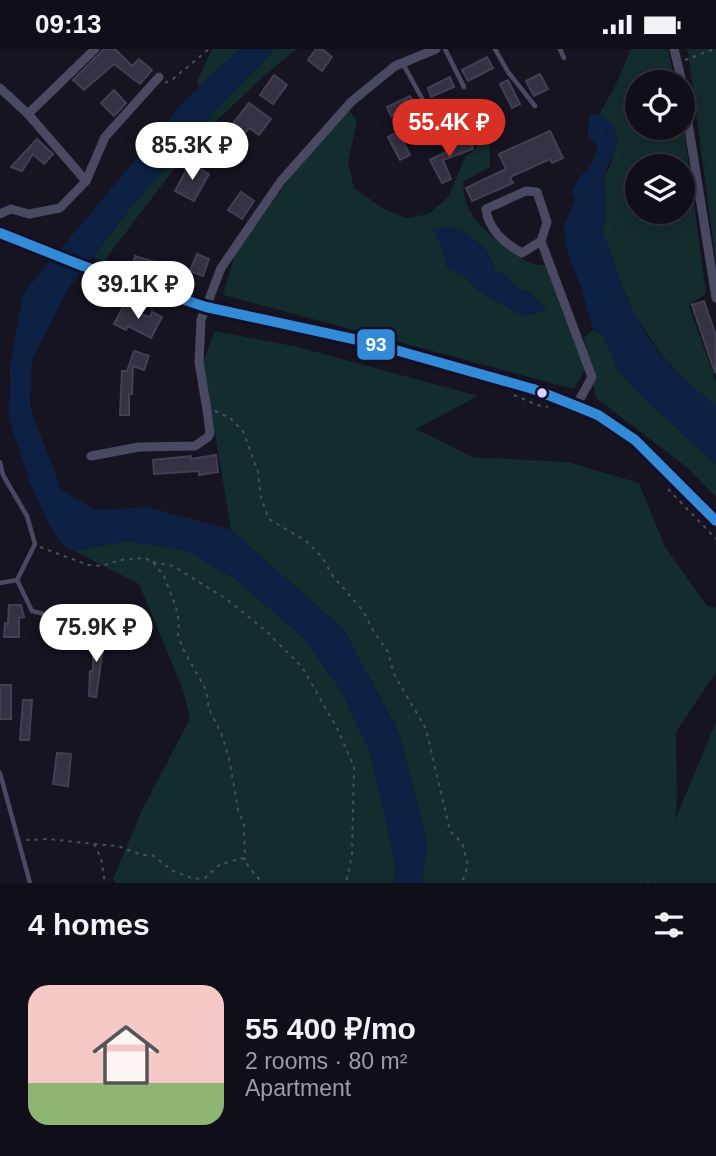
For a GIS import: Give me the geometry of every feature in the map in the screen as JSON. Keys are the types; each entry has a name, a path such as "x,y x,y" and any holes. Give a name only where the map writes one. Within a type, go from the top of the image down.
{"main road":[{"path":"0,233 83,266 205,307 367,342 533,389 576,406 598,415 635,440 716,521"}],"street":[{"path":"28,114 95,49"},
{"path":"92,456 139,447 195,446 208,437 210,433 199,362 201,320 221,268 281,181 351,102 395,66 436,49"},
{"path":"674,49 680,70"},
{"path":"0,214 11,209 29,214 60,208 86,181 105,137 159,77"},
{"path":"0,88 28,114 86,181"},
{"path":"691,140 716,298"},
{"path":"541,241 522,253 506,244 487,218 486,209 526,191 537,192 547,222 541,241 592,377 576,406"}],"lane":[{"path":"445,49 464,87"},
{"path":"495,49 508,72 535,106"},
{"path":"560,49 564,58"},
{"path":"402,63 429,111"},
{"path":"0,462 3,475 27,516 35,544 17,580"},
{"path":"0,583 17,580"},
{"path":"17,580 32,611 71,621"},
{"path":"0,773 30,883"}],"path":[{"path":"148,89 173,79 209,49"},
{"path":"678,62 714,49"},
{"path":"508,389 514,395 537,405 550,407"},
{"path":"207,410 230,418 243,431 258,472 261,498 269,519 306,541 322,557 332,575 363,611 373,632 388,652 394,674 426,729 450,831 462,843 468,865 462,883"},
{"path":"668,488 716,539"},
{"path":"35,544 43,550 88,565 102,566 120,560 144,558 173,566 225,598 265,630 302,667 337,728 354,767 352,855 346,883"},
{"path":"152,561 168,584 179,622 178,635 206,691 209,709 221,733 229,758 238,810 244,825 245,860 262,883"},
{"path":"18,840 49,839 118,846 142,855 152,855 173,871 194,879 205,878 224,863 242,858 245,860"},
{"path":"94,844 101,857 105,883"}],"green space":[{"path":"212,49 240,49 199,87 197,81"},
{"path":"275,49 297,49 266,74 196,140 104,261 93,257 202,124"},
{"path":"631,49 668,49 672,70 625,70 625,140 686,140 687,154 625,154 625,224 695,224 695,211 706,293 689,306 716,382 716,407 662,355 636,317 616,273 602,230 605,221 604,176 610,166 617,139 613,125 599,115"},
{"path":"686,49 716,49 716,263 695,105 695,70 690,70"},
{"path":"349,110 357,121 348,162 354,188 384,209 406,218 429,214 449,196 465,157 475,150 478,141 490,138 490,167 464,181 466,202 477,221 493,237 527,261 545,265 585,370 574,389 223,295 235,254 292,175","holes":["449,226 484,248 495,270 504,274 515,287 530,293 547,310 523,316 479,291 464,276 447,267 440,229"]},
{"path":"593,330 604,337 618,371 716,464 716,497 688,468 596,398 584,337"},
{"path":"215,331 298,347 478,396 416,429 472,457 568,462 639,483 665,547 707,606 716,608 716,672 676,732 675,820 716,722 716,883 422,883 427,843 399,733 344,630 231,530 203,362"},
{"path":"125,541 183,549 234,578 304,638 342,692 370,752 396,865 394,883 116,883 113,879 143,808 190,719 183,690 139,584 74,551"}],"water":[{"path":"240,49 275,49 202,124 128,211 68,289 32,359 30,407 61,490 96,510 148,507 231,530 344,630 399,733 427,843 422,883 394,883 396,865 370,752 342,692 304,638 234,578 183,549 125,541 74,551 64,547 48,523 30,482 9,420 10,365 23,294 186,99"},
{"path":"590,114 599,115 613,125 616,134 615,148 605,172 605,216 602,230 625,294 656,349 684,379 716,407 716,464 618,371 604,337 593,330 581,286 570,261 563,228 575,199 572,192 578,179 592,164 598,148 588,135"},
{"path":"449,226 457,228 478,242 489,255 495,270 504,274 515,287 530,293 547,310 522,316 479,291 464,276 446,267 445,257 433,229"}],"building":[{"path":"104,49 115,49 132,66 139,59 152,70 140,84 114,64 84,90 73,80"},
{"path":"316,49 322,49 332,57 322,71 308,60"},
{"path":"487,57 493,68 468,81 462,70"},
{"path":"540,74 548,89 534,96 526,81"},
{"path":"274,75 287,85 273,104 260,95"},
{"path":"450,77 454,87 431,97 428,88"},
{"path":"508,80 520,104 512,108 500,84"},
{"path":"114,90 126,103 114,116 101,103"},
{"path":"410,96 415,105 391,116 387,107"},
{"path":"249,103 271,119 259,135 249,128 232,149 220,140"},
{"path":"550,131 563,158 552,163 550,159 510,177 513,183 472,201 466,188 506,169 499,154"},
{"path":"398,132 410,155 400,160 388,137"},
{"path":"37,139 53,154 44,164 33,154 22,171 11,167"},
{"path":"470,139 473,149 443,160 451,179 442,183 430,160 450,150 449,147"},
{"path":"190,163 209,174 194,201 175,191"},
{"path":"241,192 254,201 242,219 228,210"},
{"path":"197,254 209,259 203,276 190,271"},
{"path":"135,256 155,262 151,276 131,270"},
{"path":"704,301 716,336 715,373 692,305"},
{"path":"125,303 141,312 140,314 150,317 152,312 162,317 151,338 128,326 126,330 114,324"},
{"path":"134,351 149,356 144,370 133,366 129,415 120,415 122,371 127,371"},
{"path":"216,455 218,472 199,475 199,471 154,474 153,460"},
{"path":"9,605 21,605 24,617 19,618 19,637 4,637"},
{"path":"93,635 105,635 96,697 89,696 90,671 93,671"},
{"path":"0,685 11,685 11,719 0,719"},
{"path":"23,700 32,700 29,740 20,740"},
{"path":"57,753 71,754 68,786 53,784"}],"transit line":[{"name":"93","path":"0,233 83,266 206,307 367,342 533,389 576,406 598,415 635,440 716,521"}]}
